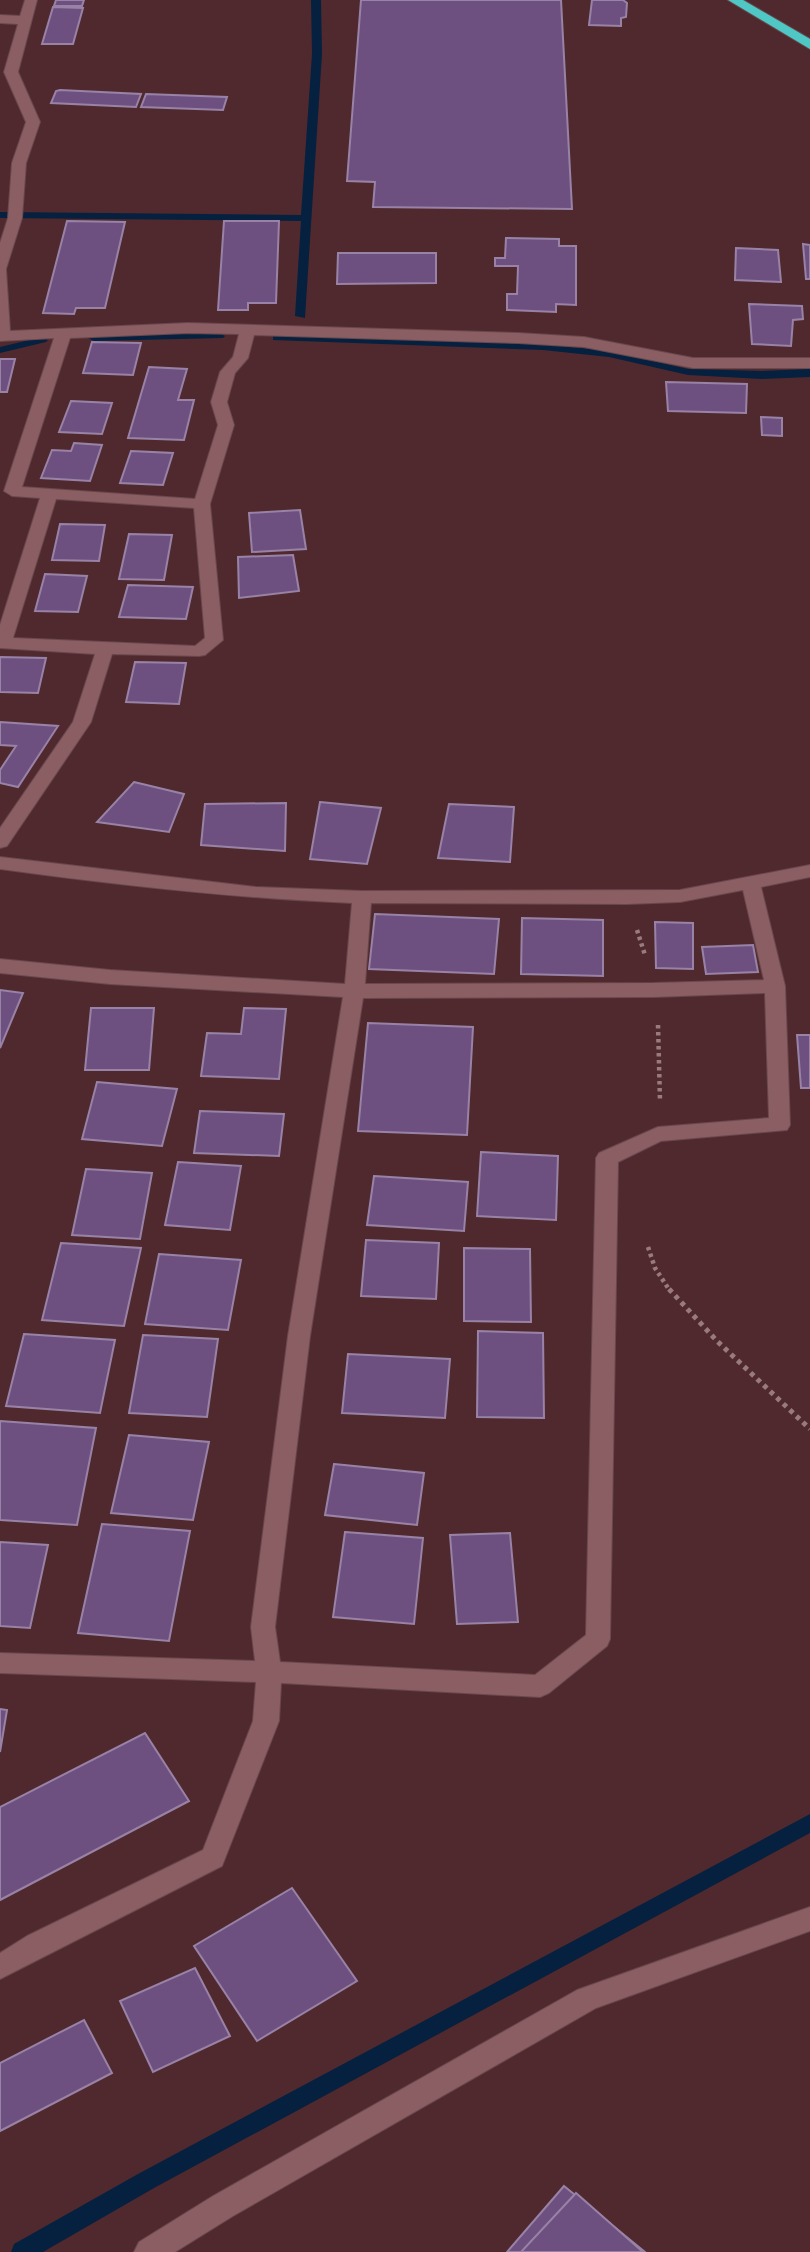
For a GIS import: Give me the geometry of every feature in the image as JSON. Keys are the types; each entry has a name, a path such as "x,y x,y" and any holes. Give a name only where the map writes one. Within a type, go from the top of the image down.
{"highway":[{"path":"734,0 810,45"}],"street":[{"path":"31,0 11,72 33,122 19,163 15,218 0,270 1,336 188,328 532,339 584,342 693,363 810,363"},
{"path":"0,19 25,20"},
{"path":"49,494 2,643 199,651 214,640 202,504 226,425 219,402 228,372 240,358 247,331"},
{"path":"64,332 6,491 202,504"},
{"path":"0,842 82,722 105,649"},
{"path":"0,863 256,893 362,897 680,896 810,871"},
{"path":"0,1663 269,1672 540,1686 598,1639 607,1158 658,1134 780,1125 775,986 751,883"},
{"path":"0,1967 37,1945 213,1858 266,1721 269,1672 263,1627 291,1406 354,991 362,897"},
{"path":"0,966 110,976 354,991 654,990 775,986"},
{"path":"149,2252 587,1999 810,1919"}],"path":[{"path":"627,898 654,990 661,1054 658,1134"},
{"path":"647,1243 649,1256 669,1293 810,1429"}],"building":[{"path":"56,0 84,0 82,6 54,6"},
{"path":"361,0 561,0 572,209 373,207 375,182 347,181"},
{"path":"592,0 623,0 627,3 626,17 621,18 621,26 589,25"},
{"path":"53,7 83,8 73,44 42,44"},
{"path":"56,91 141,94 136,107 51,103"},
{"path":"146,94 227,97 223,110 141,107"},
{"path":"67,221 125,222 105,308 76,308 74,314 43,313"},
{"path":"224,221 279,221 276,303 248,303 248,310 218,310"},
{"path":"506,238 559,239 559,246 576,246 576,305 556,304 556,312 507,310 507,294 517,294 518,266 495,266 495,258 505,258"},
{"path":"803,244 810,245 810,279 806,279"},
{"path":"736,248 778,250 781,282 735,280"},
{"path":"338,253 436,253 436,283 337,284"},
{"path":"749,304 802,306 803,319 793,320 791,346 752,344"},
{"path":"92,342 141,343 133,375 83,373"},
{"path":"0,359 15,359 7,392 0,392"},
{"path":"149,367 187,369 178,400 194,400 184,440 128,438"},
{"path":"666,382 747,384 746,413 668,411"},
{"path":"71,401 112,403 102,434 59,432"},
{"path":"761,417 782,418 782,436 762,435"},
{"path":"74,443 102,445 90,481 41,478 52,450 71,451"},
{"path":"131,451 173,453 163,485 120,483"},
{"path":"300,510 306,549 252,552 249,513"},
{"path":"60,524 105,525 99,561 52,560"},
{"path":"129,534 172,535 164,580 119,579"},
{"path":"293,555 299,591 239,598 238,557"},
{"path":"45,574 87,576 78,612 35,611"},
{"path":"128,585 193,587 186,619 119,617"},
{"path":"0,657 46,658 38,693 0,692"},
{"path":"135,662 186,663 179,704 126,702"},
{"path":"0,722 58,726 18,787 0,783 0,770 16,746 0,745"},
{"path":"134,782 184,794 169,832 97,822"},
{"path":"320,802 381,808 367,864 310,859"},
{"path":"286,803 285,851 201,845 205,804"},
{"path":"449,804 514,807 510,862 438,858"},
{"path":"375,914 499,919 494,974 369,969"},
{"path":"522,918 603,920 603,976 521,974"},
{"path":"655,922 693,923 693,969 656,968"},
{"path":"753,945 758,972 706,974 702,947"},
{"path":"0,990 23,993 0,1048"},
{"path":"91,1008 154,1008 149,1070 85,1070"},
{"path":"244,1008 286,1009 279,1079 201,1076 207,1033 241,1034"},
{"path":"368,1023 473,1027 467,1135 358,1131"},
{"path":"797,1035 810,1035 810,1088 801,1088"},
{"path":"97,1082 177,1089 162,1146 82,1139"},
{"path":"200,1111 284,1114 279,1156 194,1153"},
{"path":"481,1152 558,1156 556,1220 477,1216"},
{"path":"178,1162 241,1166 230,1230 165,1225"},
{"path":"86,1169 152,1173 140,1239 72,1235"},
{"path":"374,1176 468,1182 464,1231 367,1225"},
{"path":"366,1240 439,1243 436,1299 361,1296"},
{"path":"61,1243 141,1248 124,1326 42,1320"},
{"path":"464,1248 530,1249 531,1322 464,1321"},
{"path":"159,1254 241,1260 228,1330 145,1324"},
{"path":"478,1331 543,1333 544,1418 477,1417"},
{"path":"24,1334 115,1340 100,1413 6,1406"},
{"path":"143,1335 218,1339 207,1417 129,1413"},
{"path":"348,1354 450,1359 445,1418 342,1413"},
{"path":"0,1421 96,1428 77,1525 0,1520"},
{"path":"129,1435 209,1442 193,1520 111,1513"},
{"path":"334,1464 424,1473 417,1525 325,1515"},
{"path":"102,1524 190,1531 169,1641 78,1633"},
{"path":"345,1532 423,1538 414,1624 333,1617"},
{"path":"510,1533 518,1622 457,1624 450,1535"},
{"path":"0,1542 48,1545 30,1628 0,1626"},
{"path":"0,1709 7,1710 0,1752"},
{"path":"145,1733 189,1801 0,1900 0,1807"},
{"path":"292,1888 357,1981 257,2041 194,1946"},
{"path":"195,1968 230,2036 153,2072 120,2001"},
{"path":"84,2020 112,2073 0,2131 0,2063"},
{"path":"564,2186 645,2252 507,2252"},
{"path":"576,2193 643,2252 521,2252"}],"waterway":[{"path":"306,218 317,54 316,0"},
{"path":"0,215 306,218"},
{"path":"301,316 306,218"},
{"path":"94,338 219,336"},
{"path":"277,338 543,347 609,354 688,372 762,375 810,373"},
{"path":"0,350 42,340"},
{"path":"22,2252 146,2181 810,1823"}]}
